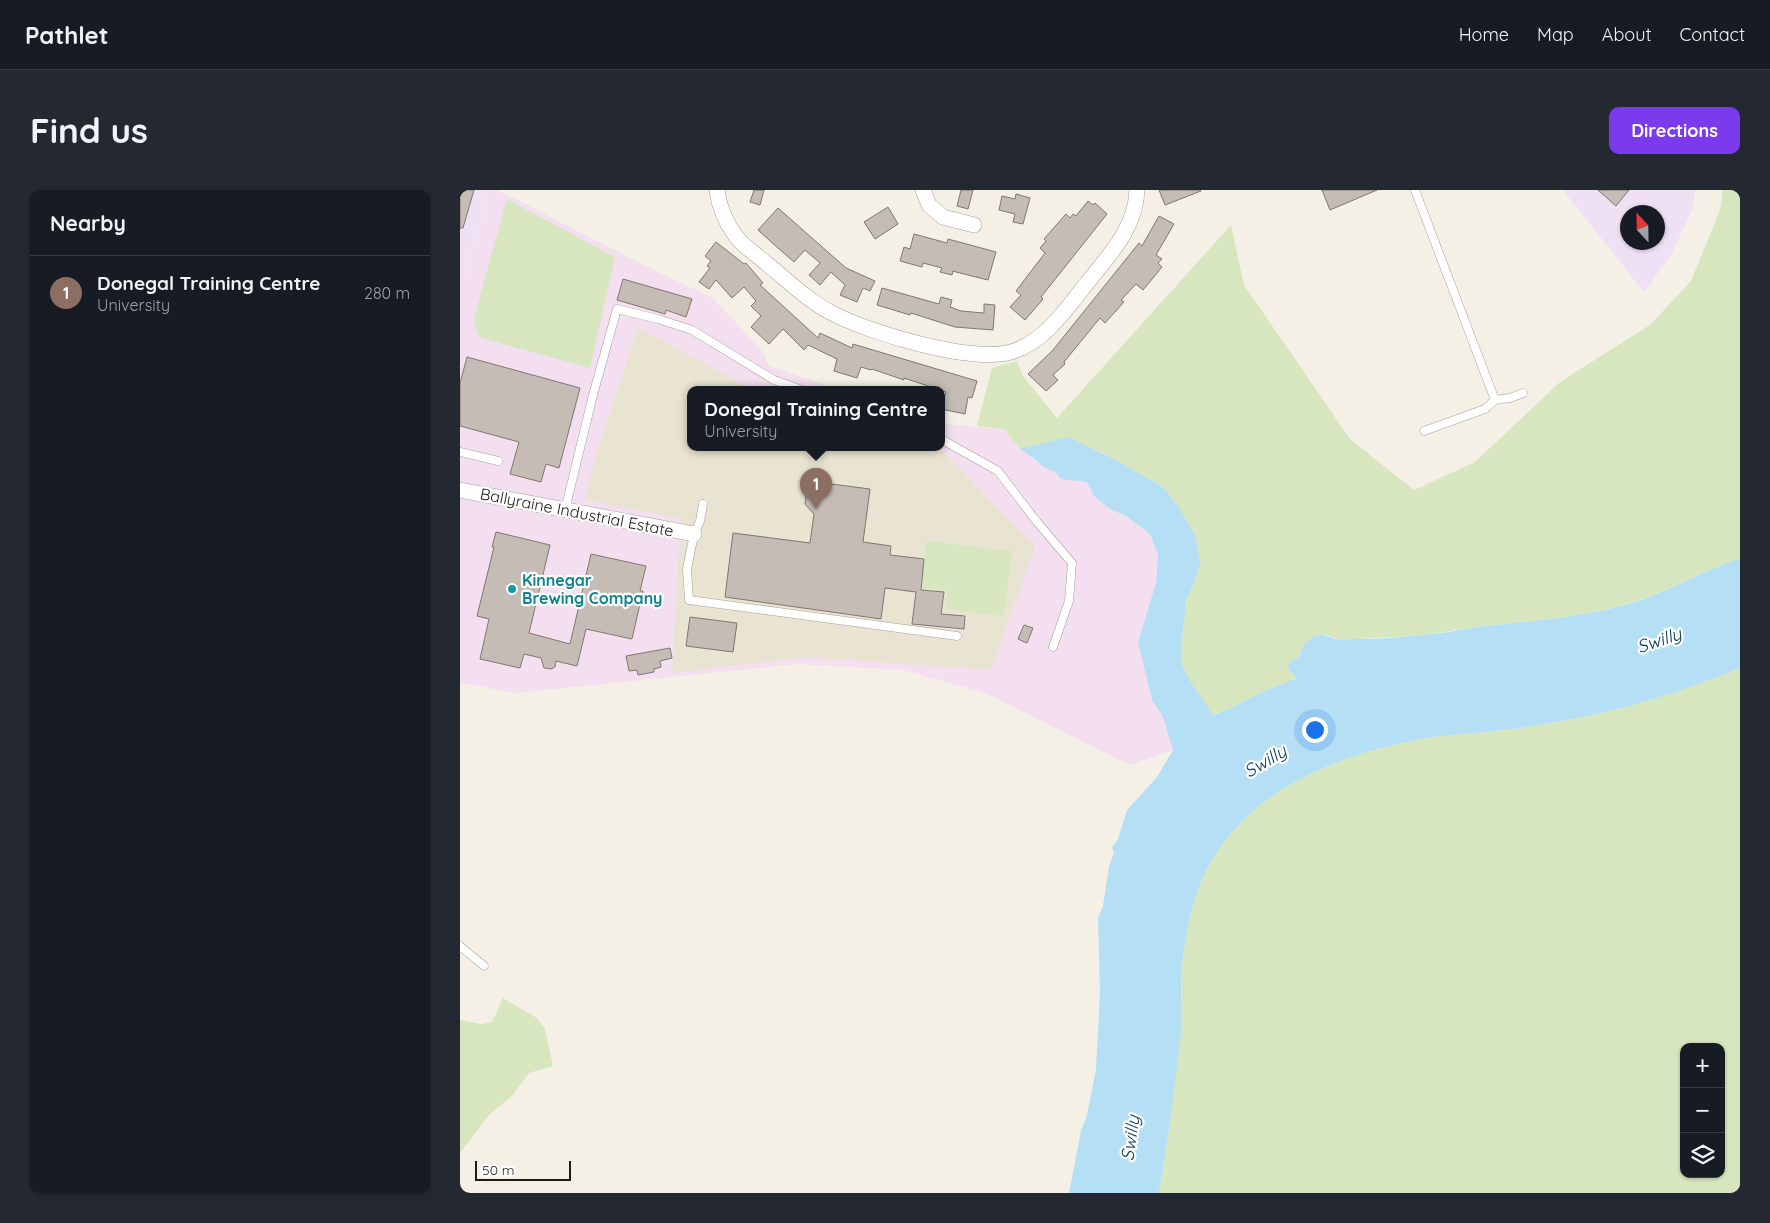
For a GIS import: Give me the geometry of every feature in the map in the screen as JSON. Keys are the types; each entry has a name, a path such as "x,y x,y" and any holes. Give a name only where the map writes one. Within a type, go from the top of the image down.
{"street":[{"path":"717,190 718,204 736,237 830,313 858,326 903,339 952,351 992,355 1011,352 1026,346 1042,334 1065,310 1122,238 1134,214 1137,190"},
{"path":"923,190 929,205 943,217 974,225"},
{"name":"Ballyraine Industrial Estate","path":"460,490 694,534"}],"lane":[{"path":"1415,190 1495,400"},
{"path":"565,510 617,309 692,330 774,380 791,386"},
{"path":"1424,431 1485,409 1495,400 1510,398 1524,393"},
{"path":"945,441 998,471 1036,522 1072,563 1069,602 1053,647"},
{"path":"460,452 498,461"},
{"path":"703,504 700,521 694,534 687,569 689,600 957,636"},
{"path":"460,946 484,966"}],"shaded area":[{"path":"460,190 489,190 460,293"},
{"path":"489,190 498,190 713,298 763,352 769,366 828,386 687,386 687,451 945,451 945,424 1004,429 1020,449 1043,467 1054,471 1061,479 1087,482 1094,496 1110,509 1126,516 1150,534 1158,556 1156,583 1138,642 1152,700 1163,717 1173,750 1130,765 988,694 903,670 798,664 516,693 460,683 460,293"},
{"path":"1563,190 1695,190 1693,208 1670,257 1644,292"},
{"path":"638,327 746,386 687,386 687,451 943,451 1035,547 991,670 807,657 672,673 681,519 585,500 594,462"}],"green space":[{"path":"1723,190 1740,190 1740,558 1645,598 1585,614 1426,634 1349,640 1327,635 1299,657 1292,660 1290,671 1297,678 1212,715 1182,665 1181,653 1186,600 1194,583 1163,487 1099,451 1031,447 1020,449 1004,429 977,426 992,368 1017,361 1023,376 1057,418 1231,225 1244,285 1350,439 1414,490 1475,462 1560,382 1650,325 1691,281 1720,210"},
{"path":"507,199 615,257 590,368 481,338 477,333 474,318"},
{"path":"926,541 1012,551 1004,616 945,609 947,590 921,588"},
{"path":"1740,668 1740,1193 1159,1193 1181,1036 1182,964 1191,912 1208,868 1228,837 1254,810 1284,788 1317,771 1352,757 1389,746 1435,737 1513,729 1590,716 1677,692"},
{"path":"503,998 537,1018 545,1029 553,1066 529,1073 513,1095 489,1115 460,1153 460,1020 481,1024 492,1022"}],"water":[{"name":"Swilly","path":"1068,437 1114,459 1163,487 1179,508 1195,535 1200,563 1186,600 1181,653 1182,665 1190,681 1213,715 1297,678 1290,671 1288,665 1292,660 1299,657 1304,645 1312,637 1322,635 1335,639 1375,639 1401,637 1587,614 1646,598 1740,558 1740,668 1656,698 1590,716 1513,729 1427,738 1389,746 1352,757 1317,771 1284,788 1254,810 1228,837 1208,868 1193,905 1186,934 1181,971 1182,1019 1180,1040 1159,1193 1069,1193 1096,1069 1100,993 1098,918 1103,906 1109,867 1114,853 1112,847 1118,839 1127,810 1157,777 1173,750 1163,717 1152,700 1138,642 1156,583 1158,555 1150,534 1126,516 1110,509 1094,496 1087,482 1061,479 1054,471 1043,467 1020,449"}],"building":[{"path":"460,190 474,190 463,228 460,228"},
{"path":"754,190 764,190 760,205 750,202"},
{"path":"961,190 973,190 968,209 957,206"},
{"path":"1159,190 1200,190 1201,191 1165,205"},
{"path":"1322,190 1377,190 1330,210"},
{"path":"1598,190 1629,190 1616,206"},
{"path":"1016,194 1030,198 1023,224 1013,222 1015,214 999,210 1002,196 1015,199"},
{"path":"1088,201 1093,205 1095,203 1107,214 1025,320 1010,307 1021,295 1016,291 1045,253 1040,248 1046,241 1044,239 1066,214 1070,218 1073,214 1076,216"},
{"path":"888,207 898,224 875,239 864,222"},
{"path":"778,208 846,268 875,281 870,291 863,288 857,302 840,295 845,285 831,272 820,285 809,275 820,263 805,250 794,262 769,240 758,230"},
{"path":"1159,216 1174,224 1156,255 1162,259 1158,263 1162,267 1143,290 1136,284 1121,300 1124,302 1105,323 1100,318 1064,362 1065,364 1053,375 1058,380 1046,391 1028,374 1053,350 1139,243 1142,246"},
{"path":"914,234 947,243 948,239 996,252 988,280 953,271 952,275 940,272 942,268 923,263 922,267 900,261 904,247 910,249"},
{"path":"716,242 744,264 746,263 763,283 760,285 818,338 820,333 852,348 853,344 977,381 972,398 968,397 965,414 945,410 945,386 928,386 861,367 857,378 834,371 837,359 808,345 804,350 783,329 769,344 751,327 761,316 751,306 756,301 744,287 732,298 716,280 709,289 699,282 710,268 707,266 711,261 705,256"},
{"path":"623,279 692,299 686,317 666,310 665,314 617,300"},
{"path":"882,288 939,304 941,297 952,300 950,307 961,311 984,313 984,304 995,305 993,330 955,327 911,313 910,315 877,305"},
{"path":"467,357 580,388 559,468 546,464 541,482 510,474 519,442 460,426 460,383"},
{"path":"808,481 870,489 863,542 891,546 890,555 924,559 921,590 944,592 941,614 965,616 964,629 912,624 916,592 885,588 881,619 725,597 733,533 810,543 814,514 805,504"},
{"path":"496,532 550,545 529,633 570,644 591,554 646,566 640,591 643,591 632,639 586,629 577,666 556,661 555,667 551,669 544,668 541,658 524,654 520,668 480,659 489,619 477,616"},
{"path":"690,617 737,623 733,652 686,646"},
{"path":"1024,625 1033,628 1027,643 1018,639"},
{"path":"670,648 672,658 660,661 661,667 654,669 654,672 638,675 637,670 629,671 626,656"}],"place":[{"name":"Donegal Training Centre","path":"816,509"},
{"name":"Kinnegar Brewing Company","path":"512,589"}]}
